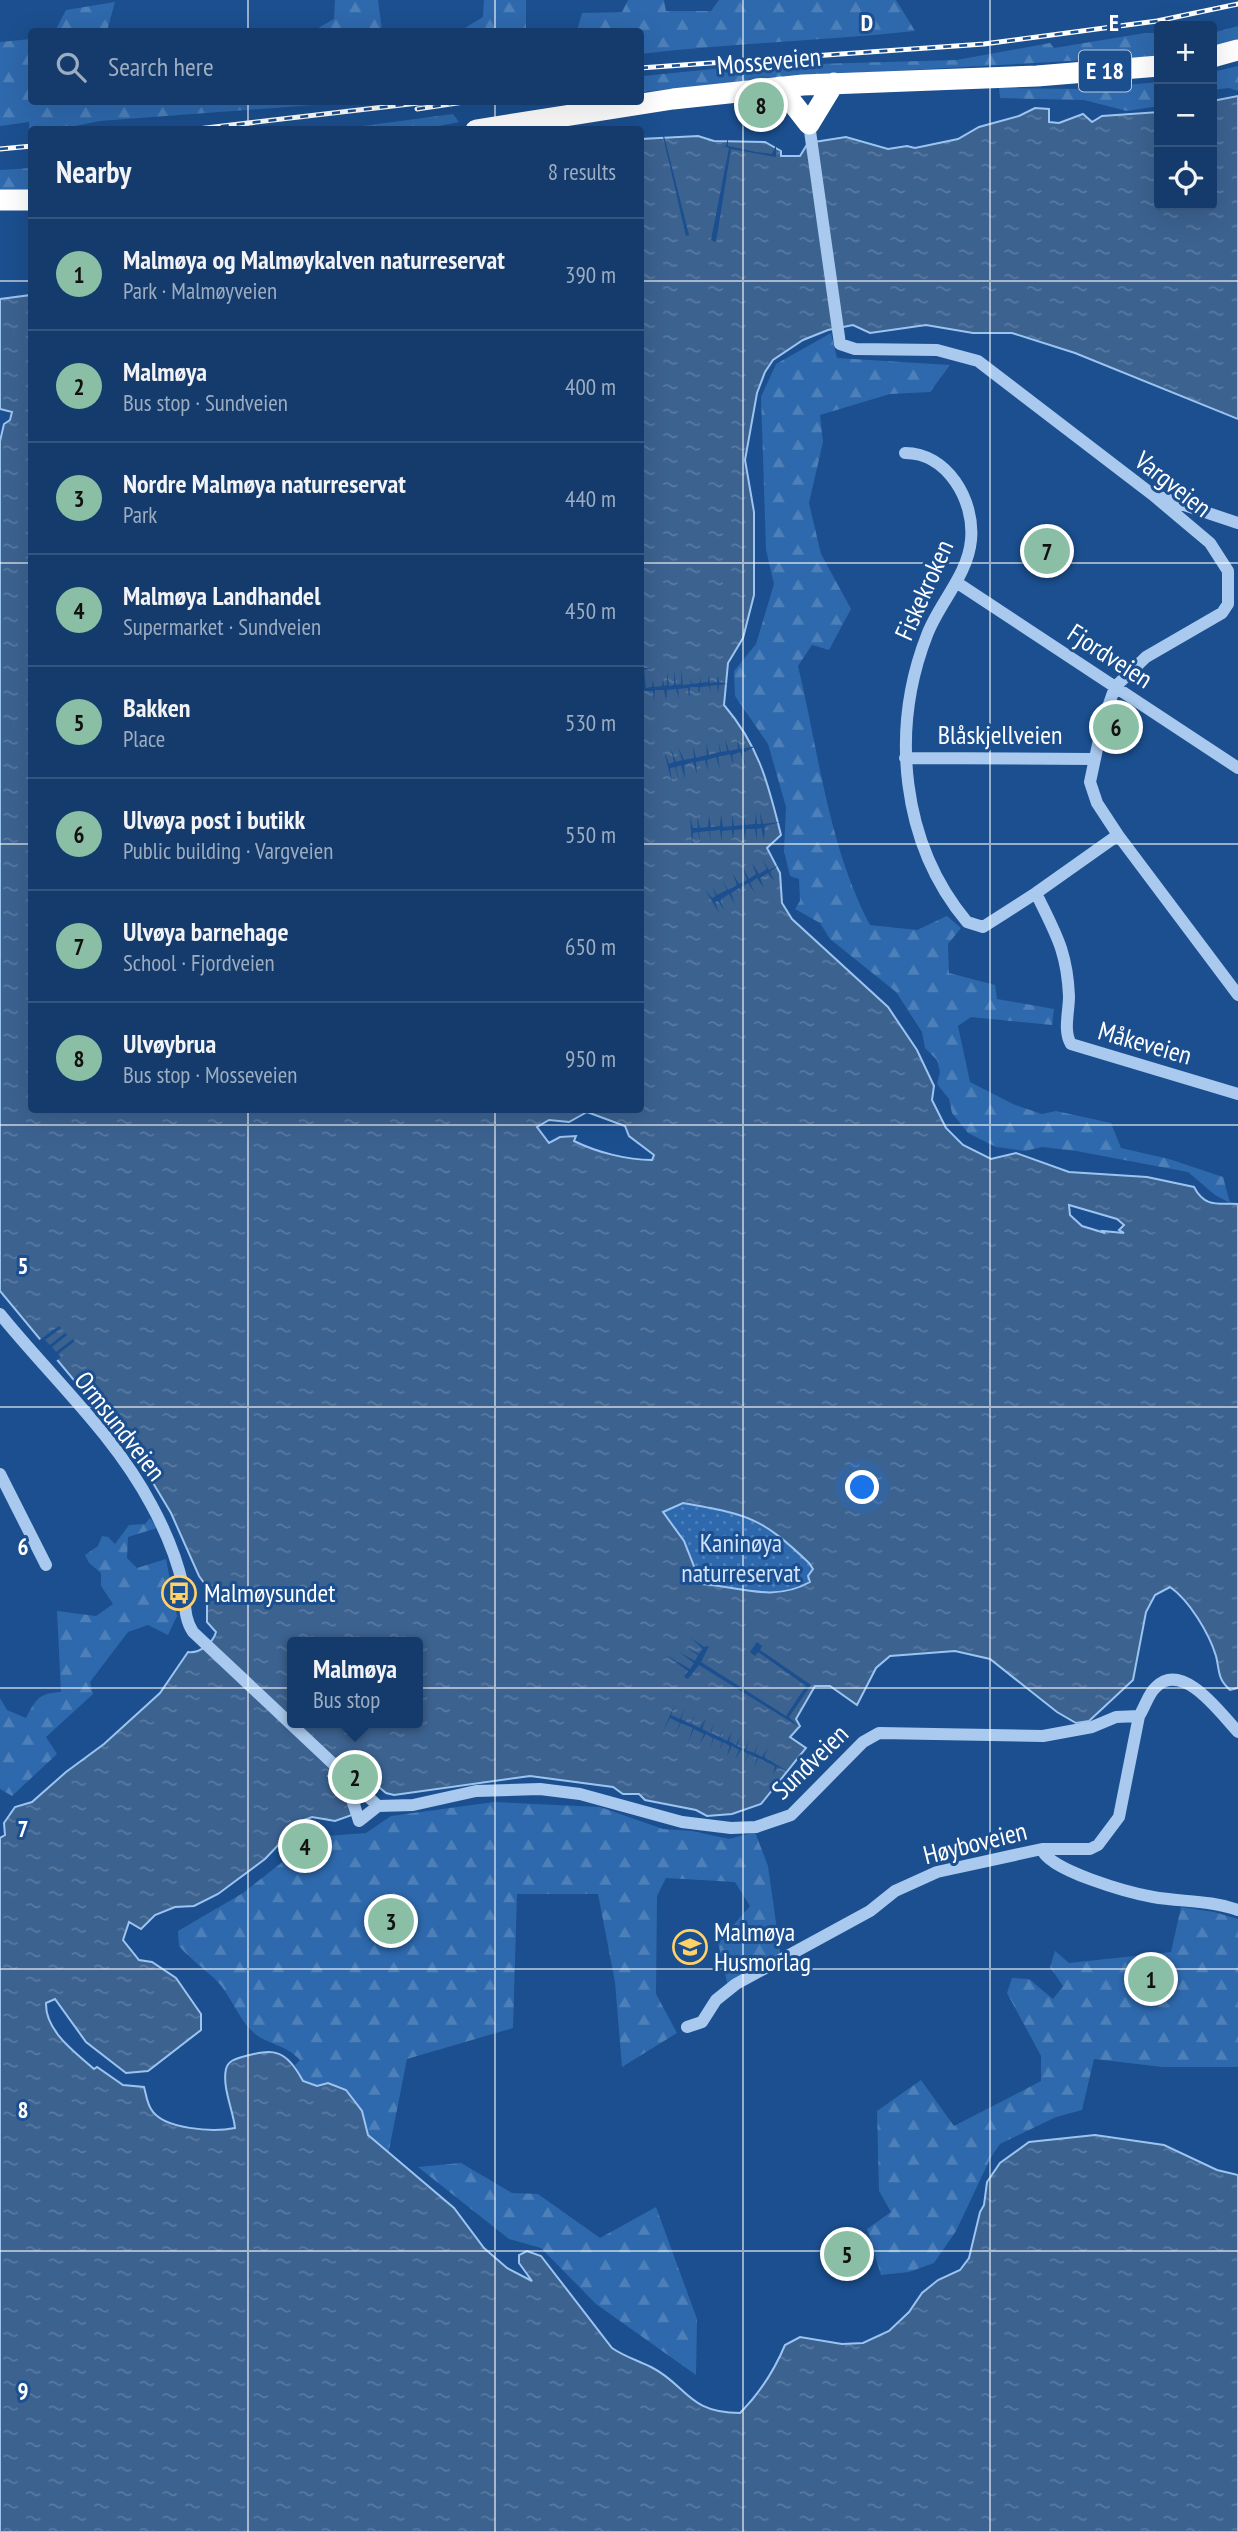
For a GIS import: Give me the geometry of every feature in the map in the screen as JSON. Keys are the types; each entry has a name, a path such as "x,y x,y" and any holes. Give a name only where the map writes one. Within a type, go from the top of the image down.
{"highway":[{"path":"1217,56 1238,50"},
{"name":"Mosseveien","path":"503,126 637,106 781,91 874,89 907,81 1037,76 1154,66"},
{"path":"781,91 810,128 832,88"},
{"path":"0,200 28,200"}],"street":[{"name":"Vargveien","path":"810,128 840,344 848,348 937,350 978,361 1153,495 1218,552 1228,571 1233,607 1208,624 1146,657 1115,687 1090,782 1093,793 1118,835 1238,995"},
{"name":"Fiskekroken","path":"905,453 919,453 937,461 951,476 964,500 972,537 970,550 956,582 937,614 917,665 909,702 905,758 912,809 922,843 941,885 967,922 983,927 1118,835"},
{"path":"1153,495 1170,498 1238,523"},
{"name":"Fjordveien","path":"956,582 1238,768"},
{"name":"Blåskjellveien","path":"905,758 1094,759"},
{"name":"Måkeveien","path":"1036,893 1063,948 1069,999 1067,1034 1072,1044 1238,1094"},
{"name":"Ormsundveien","path":"0,1314 100,1429 145,1493 167,1539 180,1577 187,1622 201,1640 287,1720"},
{"path":"0,1474 46,1565"},
{"path":"1139,1716 1156,1687 1179,1679 1197,1690 1238,1732"},
{"name":"Sundveien","path":"356,1785 353,1801 359,1821 378,1806 413,1805 476,1791 540,1789 580,1794 682,1822 731,1828 756,1827 791,1815 869,1736 908,1732 1043,1736 1092,1727 1116,1717 1139,1716"},
{"name":"Høyboveien","path":"687,2027 702,2022 716,2000 736,1984 859,1918 906,1886 964,1864 1042,1849 1090,1849 1110,1831 1119,1817 1139,1716"},
{"name":"Ormsundveien","path":"295,1728 356,1785"},
{"path":"356,1785 378,1806"},
{"path":"1042,1849 1048,1860 1082,1877 1154,1897 1238,1910"}],"green space":[{"path":"335,0 378,0 382,28 318,28 334,19"},
{"path":"484,0 526,0 526,28 465,28 483,17"},
{"path":"628,0 664,0 666,11 711,11 719,0 896,0 915,31 644,54 644,28 578,28 582,13 622,12"},
{"path":"115,2 108,28 57,28 66,10"},
{"path":"1238,26 1238,41 1217,45 1217,32"},
{"path":"1154,33 1154,56 801,76 644,92 644,76 743,66 957,60 1050,43 1054,48"},
{"path":"28,39 28,105 312,105 100,121 75,126 29,126 29,122 0,126 0,42"},
{"path":"1238,66 1238,91 1229,88 1217,89 1217,71"},
{"path":"1154,82 1154,107 1127,111 1084,100 1000,98 999,88 1082,89"},
{"path":"453,114 459,122 439,126 363,126"},
{"path":"28,168 28,195 0,195 0,170"},
{"path":"831,333 837,358 950,365 930,392 890,394 820,415 823,442 809,503 821,554 851,609 829,650 812,645 798,666 834,831 844,863 870,925 917,930 947,916 961,928 948,944 949,973 995,985 997,999 1054,1009 1052,1025 971,1017 958,1026 970,1082 1015,1105 1042,1114 1056,1111 1111,1123 1121,1148 1169,1159 1223,1177 1230,1203 1215,1195 1188,1172 1076,1151 1042,1147 1025,1151 996,1147 968,1133 952,1113 949,1099 937,1084 940,1072 937,1060 925,1048 922,1032 896,992 830,939 820,923 795,909 800,901 799,879 790,876 784,851 786,807 768,744 735,696 734,671 756,644 774,584 766,550 761,397 776,364"},
{"name":"Kaninøya naturreservat","path":"603,1451 878,1558 749,1669"},
{"path":"150,1518 157,1528 128,1537 127,1558 137,1568 166,1559 177,1616 168,1635 148,1625 128,1632 90,1682 93,1694 46,1737 57,1754 12,1796 0,1789 0,1698 7,1710 26,1718 39,1698 61,1692 57,1611 96,1616 113,1604 101,1586 101,1573 89,1563 85,1555 98,1546 102,1536 108,1537 115,1544 129,1525 145,1524"},
{"path":"494,1802 600,1807 663,1829 692,1831 729,1839 755,1832 768,1866 781,1958 729,1991 718,1943 750,1906 735,1882 666,1878 657,1896 656,1994 677,2033 622,2067 615,1982 598,1894 517,1894 513,2028 407,2059 388,2155 368,2135 362,2111 346,2090 303,2081 295,2065 300,2060 259,2037 248,2027 221,1986 179,1946 178,1931 243,1893 294,1853 303,1859 329,1843 326,1836 366,1833 391,1816"},
{"path":"1181,1907 1238,1919 1238,2067 1163,2067 1094,2059 1082,2110 1056,2117 1000,2144 991,2157 956,2231 934,2263 909,2272 881,2275 867,2229 891,2212 879,2191 877,2111 921,2080 954,2126 1041,2081 1041,2056 1007,1993 1012,1978 1029,1979 1053,1999 1063,1986 1050,1967 1055,1951 1069,1963 1171,1952"},
{"path":"461,2163 512,2193 538,2194 600,2238 656,2207 697,2319 696,2375 596,2304 541,2248 509,2239 418,2167"}],"water":[{"path":"1238,96 1238,419 1075,353 1012,333 973,333 926,325 870,333 853,325 828,330 803,340 773,360 757,393 745,460 754,512 754,595 743,638 728,663 724,705 754,750 772,799 781,835 767,848 780,873 782,903 792,919 888,1007 917,1050 934,1086 932,1100 946,1128 963,1145 991,1159 1016,1153 1069,1172 1147,1177 1194,1187 1207,1201 1238,1204 1238,1688 1230,1690 1223,1682 1213,1647 1203,1627 1191,1608 1170,1587 1155,1595 1146,1612 1133,1680 1089,1721 1076,1723 1057,1712 990,1659 955,1651 890,1656 876,1668 857,1705 830,1686 815,1686 796,1719 800,1726 790,1737 806,1748 761,1804 732,1814 707,1816 696,1810 645,1800 639,1794 623,1794 613,1787 530,1776 394,1795 386,1793 345,1758 328,1776 344,1792 352,1815 335,1821 312,1817 301,1821 265,1859 218,1894 194,1906 175,1907 155,1915 141,1929 129,1922 123,1940 139,1960 152,1962 176,1978 201,2014 201,2030 148,2071 126,2073 86,2042 55,1999 46,2003 50,2023 70,2048 94,2069 97,2067 123,2085 144,2087 151,2109 157,2116 177,2125 215,2130 235,2128 227,2091 226,2069 232,2061 253,2054 278,2054 291,2062 303,2081 317,2086 328,2083 346,2090 362,2111 368,2135 454,2208 484,2248 507,2268 532,2281 519,2263 519,2255 527,2251 541,2256 612,2348 663,2374 698,2403 722,2412 740,2413 766,2381 785,2345 800,2337 842,2344 863,2343 889,2331 909,2312 922,2293 938,2280 960,2270 969,2258 984,2205 987,2182 1000,2163 1029,2142 1095,2135 1164,2145 1217,2170 1238,2175 1238,2532 0,2532 0,1838 5,1835 4,1823 15,1807 32,1802 104,1744 160,1693 188,1652 205,1647 216,1632 207,1622 207,1587 199,1576 171,1513 137,1456 0,1291 0,441 4,424 10,420 12,412 0,409 0,299 28,295 28,1113 585,1113 569,1122 549,1120 537,1127 549,1143 560,1137 576,1136 574,1141 602,1152 632,1159 652,1160 654,1155 629,1136 625,1126 590,1113 644,1113 644,139 698,136 714,141 765,142 781,151 781,156 800,156 808,143 846,137 888,149 907,146 915,148 958,139 979,127 1019,116 1035,108 1049,109 1049,122 1059,123 1083,114 1092,122 1102,116 1154,112 1154,210 1217,210 1217,100","holes":["1069,1205 1117,1219 1124,1225 1119,1230 1124,1233 1103,1231 1105,1233 1082,1226 1070,1215","683,1503 752,1520 778,1535 809,1563 813,1569 808,1576 810,1582 796,1588 769,1592 701,1584 684,1541 663,1512"]}],"pier":[{"path":"663,136 689,235 686,236"},
{"path":"728,137 728,146 756,152 772,154 776,145 776,157 731,149 716,242 711,240 729,148 722,146 726,146"},
{"path":"644,670 646,688 652,687 653,680 654,687 662,686 663,679 664,686 667,685 667,672 669,686 674,685 674,671 676,685 681,684 681,670 683,685 691,684 690,677 692,684 700,683 700,676 701,683 708,682 709,675 710,683 717,682 718,675 719,682 727,684 719,685 718,693 717,685 710,686 711,693 709,686 700,687 699,694 698,687 690,687 689,698 688,688 678,689 679,699 676,689 667,690 666,700 664,690 655,690 654,701 653,691 644,691"},
{"path":"737,737 740,749 756,746 743,753 745,764 740,752 732,755 734,766 730,754 718,757 720,769 716,757 707,760 708,771 705,760 696,762 697,774 693,762 684,765 685,779 681,765 676,767 679,780 675,767 670,768 672,783 664,751 669,764 674,762 671,749 676,762 682,760 678,747 684,760 694,758 693,746 696,758 707,755 706,743 709,755 720,752 718,741 721,752 727,751 725,739 729,751 738,749"},
{"path":"760,812 763,824 781,822 765,826 764,840 761,828 757,829 757,840 755,829 746,829 745,840 744,829 734,830 733,841 732,830 722,831 722,842 720,830 710,831 711,843 709,831 699,832 700,843 698,832 693,833 692,844 690,817 693,828 698,828 697,816 700,828 708,827 709,816 711,827 720,826 721,815 723,827 732,826 732,814 734,826 744,825 744,813 745,825 755,824 756,813 757,824 761,824"},
{"path":"762,859 769,870 778,865 770,872 775,882 768,873 760,878 764,888 757,878 750,883 755,893 748,883 740,888 746,898 739,888 731,893 735,904 729,894 720,900 724,910 718,901 715,902 719,913 705,889 712,898 716,896 712,886 717,895 727,890 722,880 728,890 737,885 733,874 739,884 747,880 743,868 749,879 756,874 752,863 759,874 767,869"},
{"path":"59,1326 61,1328 45,1340 50,1345 65,1333 67,1335 52,1347 56,1352 73,1339 75,1341 58,1354 61,1357 56,1361 38,1341"},
{"path":"691,1638 704,1647 709,1646 701,1662 786,1716 806,1686 758,1652 755,1656 750,1652 757,1642 762,1646 760,1650 811,1685 789,1717 799,1727 699,1665 688,1679 684,1677 688,1671 666,1655 690,1669 694,1663 679,1652 695,1661 698,1655 684,1646 699,1654 703,1649"},
{"path":"675,1704 671,1715 680,1719 685,1708 681,1719 690,1724 696,1713 691,1724 700,1728 706,1718 702,1729 710,1733 714,1723 711,1733 719,1737 724,1728 720,1737 727,1741 732,1732 729,1741 736,1745 741,1736 737,1746 745,1749 749,1740 746,1750 754,1753 758,1744 755,1753 762,1757 768,1748 764,1757 787,1771 777,1767 773,1774 775,1766 758,1758 754,1768 757,1758 749,1754 744,1763 748,1754 741,1750 735,1759 739,1750 732,1746 727,1756 730,1746 723,1742 719,1751 722,1742 714,1738 710,1748 713,1738 706,1734 699,1744 704,1734 694,1729 688,1742 693,1728 681,1723 674,1736 680,1723 670,1718 663,1731"}],"railway":[{"path":"644,68 984,44 1157,21 1238,4"},
{"path":"223,126 402,105"},
{"path":"417,109 444,105"},
{"path":"0,149 28,146"}],"place":[{"name":"Ulvøybrua","path":"761,105"},
{"name":"Ulvøya barnehage","path":"1047,551"},
{"name":"Ulvøya post i butikk","path":"1116,727"},
{"name":"Malmøysundet","path":"179,1593"},
{"name":"Malmøya","path":"355,1777"},
{"name":"Malmøya Landhandel","path":"305,1846"},
{"name":"Nordre Malmøya naturreservat","path":"391,1921"},
{"name":"Malmøya Husmorlag","path":"690,1947"},
{"name":"Malmøya og Malmøykalven naturreservat","path":"1151,1979"},
{"name":"Bakken","path":"847,2254"}]}
